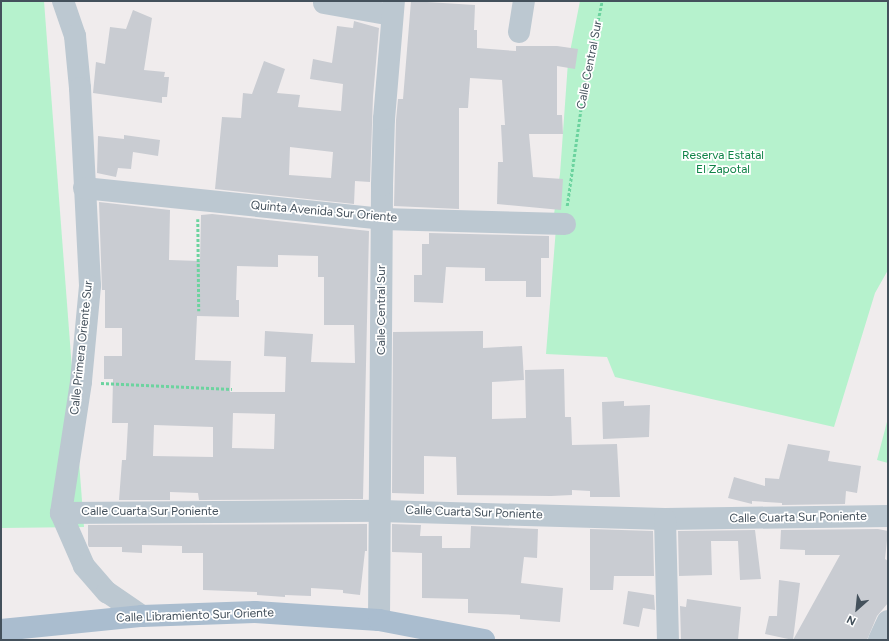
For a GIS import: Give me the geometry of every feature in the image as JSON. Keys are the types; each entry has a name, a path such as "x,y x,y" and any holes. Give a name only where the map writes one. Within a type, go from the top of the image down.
{"main road":[{"name":"Calle Libramiento Sur Oriente","path":"1,630 142,616 255,612 379,620 484,640"}],"street":[{"name":"Calle Primera Oriente Sur","path":"61,513 81,382 90,286 80,88 75,36 63,1"},
{"path":"519,32 524,1"},
{"path":"324,4 393,8"},
{"name":"Calle Central Sur","path":"379,620 384,118 393,8"},
{"name":"Quinta Avenida Sur Oriente","path":"84,188 382,219 565,224"},
{"name":"Calle Cuarta Sur Poniente","path":"61,513 380,511 665,519 888,516"},
{"path":"61,513 84,566 107,592 142,616"},
{"path":"665,519 668,640"},
{"path":"879,640 888,621"}],"path":[{"name":"Calle Central Sur","path":"565,224 583,94 602,1"},
{"path":"198,200 199,311"},
{"path":"81,382 232,389"}],"green space":[{"path":"1,1 44,1 84,527 1,528"},
{"name":"Reserva Estatal El Zapotal","path":"580,1 888,1 888,270 875,293 834,427 615,377 607,357 546,354 556,228 553,221 560,174 568,62"},
{"path":"888,418 888,463 877,460"}],"building":[{"path":"411,1 475,5 474,30 477,30 477,48 516,51 516,46 557,46 578,49 575,69 557,66 557,115 562,115 563,134 529,134 533,177 563,179 561,210 497,204 498,162 503,162 501,125 505,125 502,80 470,78 468,108 459,108 459,209 394,206 396,120 398,99 403,99"},
{"path":"133,10 152,18 144,70 165,72 164,77 169,77 167,97 162,97 162,103 93,93 96,62 105,64 110,27 126,29"},
{"path":"354,21 379,28 373,97 370,182 355,181 354,204 215,189 222,117 241,118 243,93 252,94 264,61 285,69 277,93 300,95 298,107 341,111 343,84 310,79 313,59 332,63 337,26 353,28","holes":["290,147 333,152 331,178 289,175"]},
{"path":"124,135 160,140 158,156 133,152 131,169 118,168 116,177 97,173 98,136 124,139"},
{"path":"99,202 170,210 169,260 200,261 201,215 212,214 369,231 363,499 199,500 198,493 170,492 170,500 119,500 122,460 126,460 128,423 112,423 113,379 104,379 104,356 122,356 122,328 105,328 105,290 102,290","holes":["278,255 318,256 318,277 324,277 324,325 354,325 355,363 311,362 313,334 265,331 264,356 286,357 285,392 230,392 231,361 195,360 197,316 239,317 239,300 236,300 237,266 278,267","233,413 275,414 274,449 232,448","154,425 213,427 213,457 153,456"]},
{"path":"429,233 549,236 549,258 541,258 541,297 526,297 526,281 485,281 485,268 446,267 443,303 414,302 414,275 422,275 422,244 429,244"},
{"path":"483,331 483,348 522,346 524,380 492,382 492,419 526,418 525,370 564,369 565,417 571,417 572,445 617,444 620,497 590,497 590,491 572,490 572,495 551,496 457,495 456,457 424,456 424,494 392,493 393,332"},
{"path":"624,401 624,406 650,405 649,437 603,439 602,402"},
{"path":"788,444 830,451 828,461 861,466 857,493 846,491 845,504 782,505 782,503 752,501 752,504 728,498 734,477 765,486 765,478 779,479"},
{"path":"367,524 367,551 365,551 360,595 343,593 343,590 311,588 311,596 285,595 285,597 257,595 257,592 203,590 203,553 182,553 182,546 142,545 142,553 122,552 122,547 89,547 88,545 88,525"},
{"path":"392,524 421,525 420,536 442,536 442,548 470,548 471,526 538,529 537,558 524,557 521,583 563,588 560,622 520,619 520,615 468,613 468,599 422,598 422,553 392,552"},
{"path":"590,529 653,531 654,576 614,576 613,590 590,590"},
{"path":"878,529 888,531 885,559 888,561 888,603 877,616 867,640 793,640 840,555 805,555 805,550 780,549 781,530"},
{"path":"755,530 761,579 740,580 738,541 711,541 712,575 679,576 678,531"},
{"path":"779,580 800,583 793,640 765,634 769,616 777,616"},
{"path":"628,591 654,595 655,610 643,608 639,627 623,624"},
{"path":"687,599 741,607 738,640 681,640 680,606 686,607"}]}
